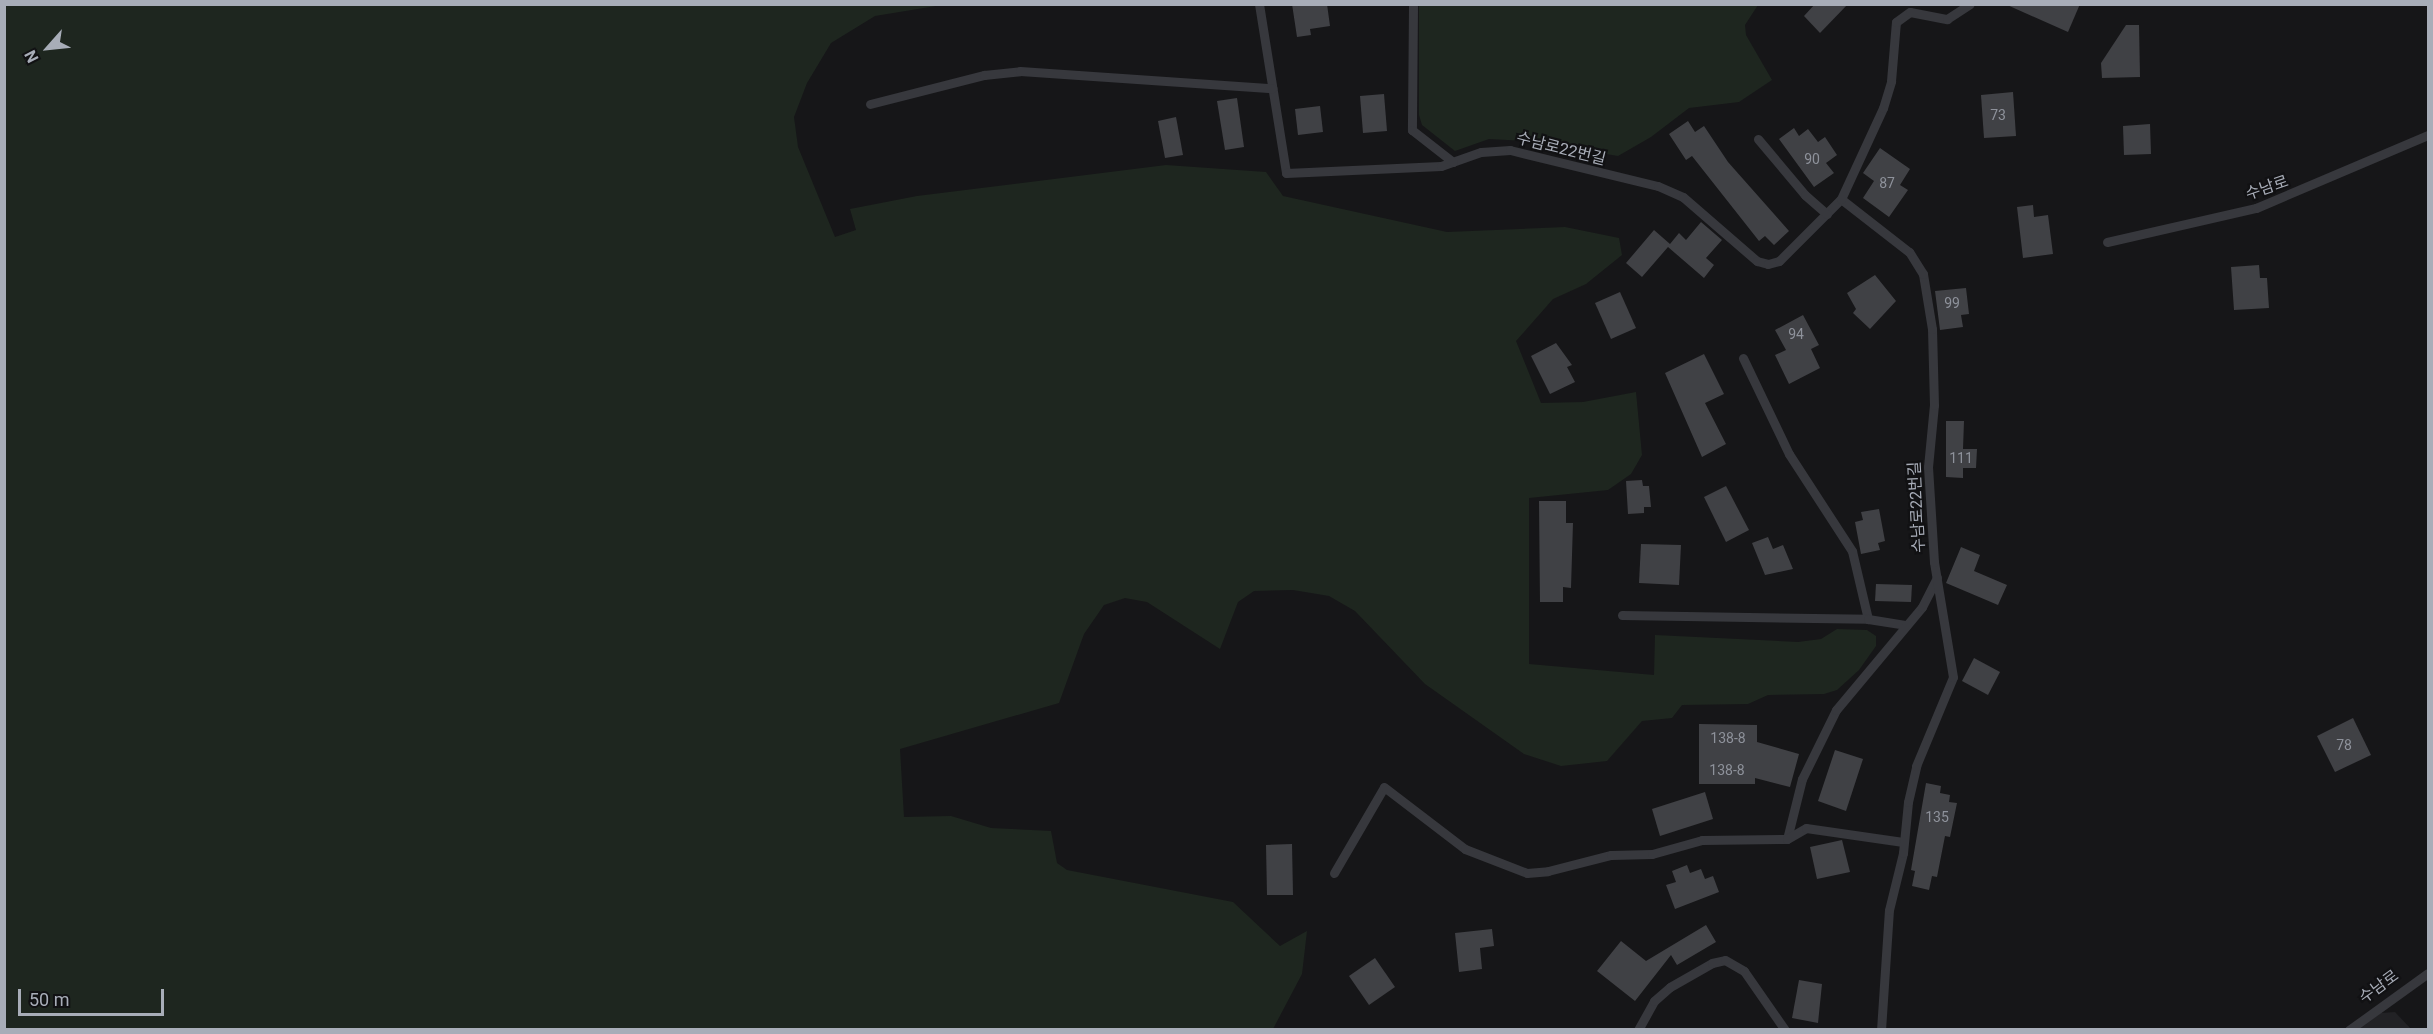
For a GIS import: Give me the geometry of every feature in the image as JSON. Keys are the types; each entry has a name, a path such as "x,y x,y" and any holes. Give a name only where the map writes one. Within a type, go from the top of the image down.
{"lane":[{"name":"수남로22번길","path":"1260,4 1286,173 1441,166 1481,152 1510,150 1658,186 1683,197 1758,261 1768,264 1779,261 1842,199 1883,108 1891,81 1896,22 1910,12 1947,19 1970,4"},
{"path":"1413,6 1412,130 1453,162"},
{"path":"870,104 984,75 1020,71 1272,88"},
{"name":"수남로","path":"2107,242 2256,208 2428,135"},
{"path":"1758,139 1805,195 1827,214"},
{"name":"수남로22번길","path":"1842,199 1909,252 1923,274 1932,329 1934,405 1928,467 1937,578 1953,677 1916,766 1904,842 1889,909 1881,1029"},
{"path":"1743,358 1789,454 1846,540 1858,568 1868,619"},
{"path":"1787,839 1802,779 1836,710 1922,607 1937,578"},
{"path":"1622,615 1868,619 1907,625"},
{"path":"1334,873 1383,787 1465,849 1527,873 1548,871 1611,855 1652,854 1702,840 1787,839 1806,828 1904,842"},
{"path":"1638,1029 1654,1001 1670,987 1712,963 1725,960 1744,971 1785,1029"},
{"name":"수남로","path":"2349,1029 2428,973"}],"shaded area":[{"path":"5,4 942,5 875,16 831,43 807,83 794,117 798,147 835,237 856,230 850,209 917,196 1166,165 1266,172 1283,196 1447,232 1565,227 1619,238 1622,255 1586,284 1553,299 1516,341 1541,403 1583,402 1636,392 1642,455 1631,474 1608,490 1529,498 1529,664 1654,675 1655,635 1798,642 1821,639 1837,629 1867,630 1876,636 1876,646 1859,670 1837,690 1824,694 1768,695 1748,704 1682,705 1672,718 1642,721 1607,761 1561,766 1524,754 1425,684 1355,611 1329,596 1293,590 1254,591 1238,602 1220,649 1147,602 1125,598 1104,605 1084,634 1059,703 900,749 904,817 951,816 991,828 1051,831 1057,863 1067,870 1233,902 1280,946 1307,931 1302,974 1273,1029 5,1029"},
{"path":"1419,5 1758,5 1745,25 1746,35 1772,80 1739,102 1689,108 1651,137 1618,156 1528,141 1489,139 1455,151 1422,125 1419,115"},
{"path":"2395,1012 2412,1030 2358,1030 2381,1013"}],"building":[{"path":"1292,4 1327,4 1330,26 1310,29 1311,35 1297,37"},
{"path":"1815,4 1848,4 1820,33 1804,16"},
{"path":"2005,4 2080,4 2068,32"},
{"path":"2126,25 2139,25 2140,77 2102,78 2101,63"},
{"path":"2013,92 2016,136 1984,138 1981,95"},
{"path":"1384,94 1387,131 1363,133 1360,96"},
{"path":"1237,98 1244,147 1225,150 1217,101"},
{"path":"1320,106 1323,132 1298,135 1295,109"},
{"path":"1176,117 1183,155 1165,158 1158,121"},
{"path":"1688,121 1695,132 1704,126 1728,162 1789,231 1774,245 1765,236 1759,241 1692,156 1686,160 1669,134"},
{"path":"2150,124 2151,154 2124,155 2123,126"},
{"path":"1794,128 1799,136 1808,129 1818,142 1825,137 1837,155 1826,163 1834,173 1814,187 1779,139"},
{"path":"1880,148 1910,169 1900,185 1908,190 1889,217 1863,198 1874,181 1863,173"},
{"path":"2033,205 2034,217 2048,215 2053,254 2023,258 2017,207"},
{"path":"1701,222 1722,240 1706,258 1714,265 1704,278 1668,247 1642,277 1626,263 1654,230 1670,244 1679,233 1686,240"},
{"path":"2259,265 2260,278 2267,278 2269,308 2234,310 2231,267"},
{"path":"1875,275 1896,301 1870,329 1853,313 1856,309 1847,293"},
{"path":"1966,288 1969,314 1961,315 1963,327 1940,330 1935,291"},
{"path":"1620,292 1636,328 1611,339 1595,303"},
{"path":"1803,315 1819,345 1811,349 1820,368 1789,384 1775,355 1786,350 1775,330"},
{"path":"1556,343 1572,365 1567,367 1575,382 1550,394 1531,356"},
{"path":"1704,354 1724,394 1705,403 1726,444 1702,457 1665,373"},
{"path":"1946,421 1964,421 1963,449 1977,449 1976,468 1963,468 1963,478 1946,477"},
{"path":"1642,480 1643,486 1649,486 1651,507 1644,507 1644,513 1628,514 1626,481"},
{"path":"1726,486 1749,530 1726,542 1704,497"},
{"path":"1539,501 1566,501 1566,523 1573,523 1571,588 1563,587 1563,602 1540,602"},
{"path":"1879,509 1885,541 1878,543 1880,550 1861,554 1855,522 1863,520 1861,512"},
{"path":"1768,537 1773,549 1783,545 1793,569 1765,575 1752,543"},
{"path":"1641,544 1681,545 1679,585 1639,583"},
{"path":"1961,547 1980,555 1974,571 2007,585 1998,605 1946,583"},
{"path":"1876,584 1912,585 1911,602 1875,601"},
{"path":"1974,658 2000,672 1988,695 1962,681"},
{"path":"2353,718 2371,755 2335,772 2317,736"},
{"path":"1699,724 1757,725 1757,742 1799,754 1790,787 1755,778 1755,784 1699,784"},
{"path":"1835,750 1863,759 1846,811 1818,801"},
{"path":"1926,783 1941,786 1940,793 1950,795 1949,802 1957,803 1950,837 1945,836 1937,877 1932,876 1929,890 1912,886 1915,871 1911,870"},
{"path":"1705,792 1713,819 1660,836 1652,809"},
{"path":"1842,840 1850,872 1817,879 1810,847"},
{"path":"1292,844 1293,895 1267,895 1266,845"},
{"path":"1687,865 1690,873 1701,869 1705,879 1713,876 1719,892 1675,909 1666,885 1676,882 1672,871"},
{"path":"1706,925 1716,942 1677,965 1671,955 1635,1001 1597,971 1621,941 1646,961"},
{"path":"1492,929 1494,946 1480,948 1482,969 1459,972 1455,933"},
{"path":"1375,958 1395,987 1369,1005 1349,976"},
{"path":"1799,980 1822,984 1818,1023 1792,1018"}]}
